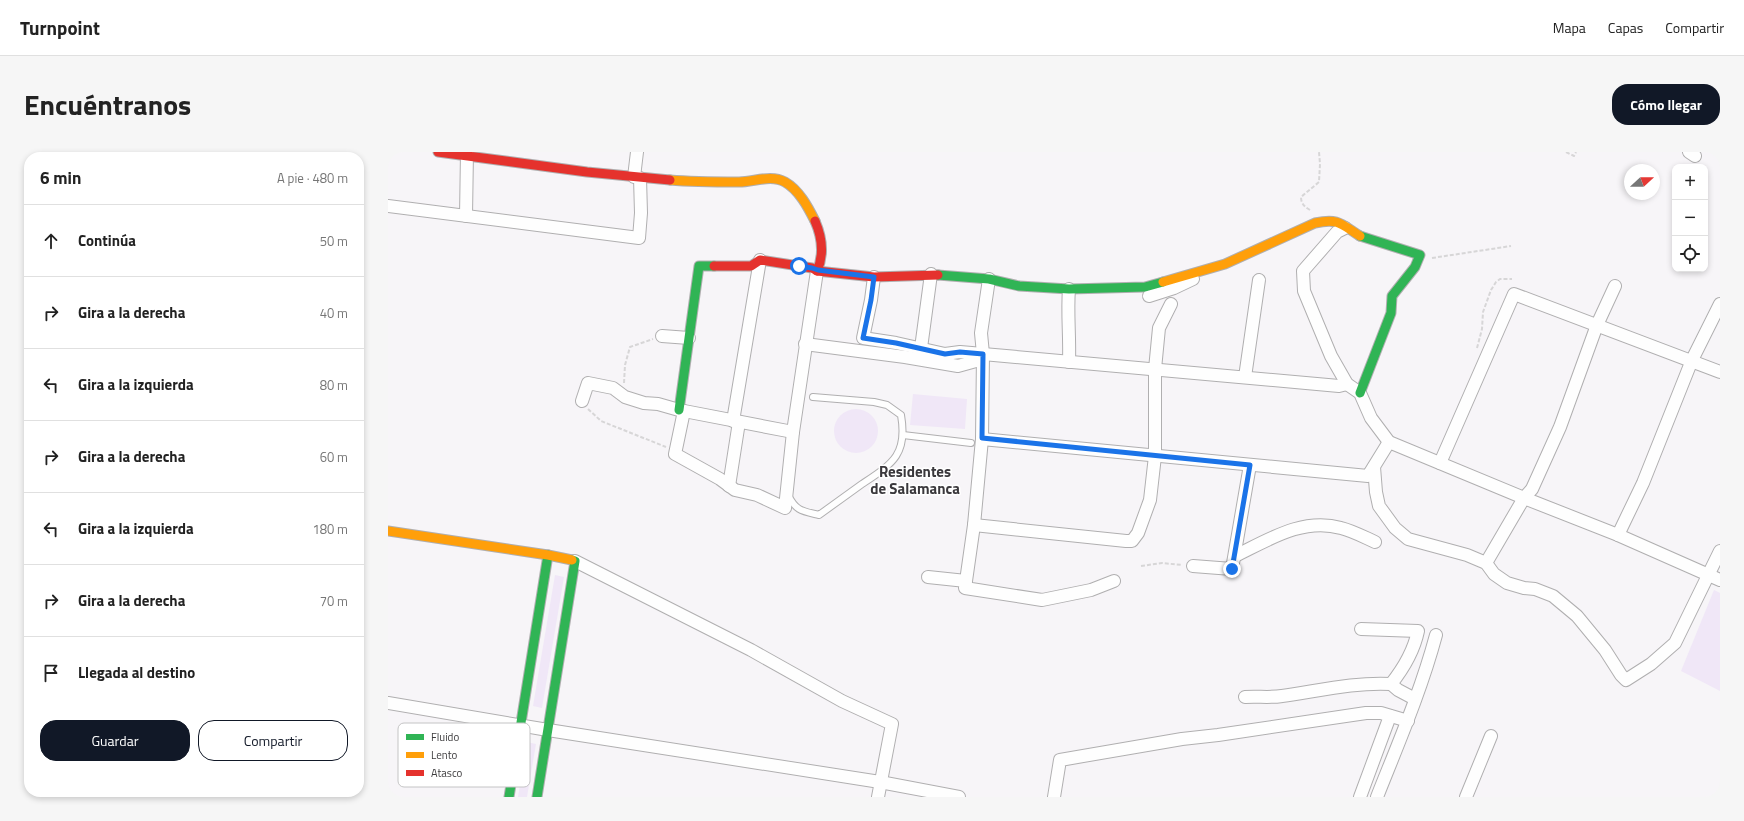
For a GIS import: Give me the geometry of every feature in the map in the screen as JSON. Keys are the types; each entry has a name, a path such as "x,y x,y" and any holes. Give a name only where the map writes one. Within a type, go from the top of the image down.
{"street":[{"path":"438,152 467,154 637,178 695,182 742,182 778,179 789,185 798,194 816,223 821,240 821,261 818,270 805,344 793,432 785,508 757,495 735,490 720,479 675,454 682,411 689,338 699,266 751,266 760,260 818,270 874,277 931,274 988,280 1018,286 1069,289 1145,287 1225,264"},
{"path":"388,206 639,238 640,214 636,152"},
{"path":"466,216 467,154"},
{"path":"1149,296 1174,288 1315,223 1323,221 1337,221 1360,236 1420,255 1415,267 1392,296 1390,312 1360,393"},
{"path":"1346,228 1337,232 1303,270 1304,290 1331,356 1347,384 1360,393 1371,418 1390,442 1524,498 1618,535 1715,578"},
{"path":"729,486 736,421 760,260"},
{"path":"921,348 931,274"},
{"path":"874,277 863,338 921,348 945,354 960,352 1155,368 1339,386 1347,384"},
{"path":"988,280 981,333 983,354 977,440 974,526 965,588 1042,600 1091,590 1114,582"},
{"path":"1245,377 1259,280"},
{"path":"1486,563 1524,498 1532,489 1560,427 1597,325 1615,286"},
{"path":"1069,289 1067,309 1070,339 1069,362"},
{"path":"1440,463 1514,294 1692,360 1720,372"},
{"path":"974,526 1132,541 1138,533 1150,500 1155,456 1155,368 1159,328 1171,304"},
{"path":"1618,535 1643,483 1692,360 1720,304"},
{"path":"662,336 689,338"},
{"path":"805,344 905,357 958,366 976,361 983,354"},
{"path":"582,401 588,383 613,388 625,397 644,403 658,404 682,411 793,432"},
{"path":"977,440 1368,476 1390,442"},
{"path":"1194,566 1232,569 1250,465"},
{"path":"1374,467 1379,506 1395,528 1408,539 1466,555 1486,563 1494,574 1507,584 1535,589 1553,596 1577,616 1626,680 1651,664 1675,643 1715,578 1720,551"},
{"path":"1235,556 1301,526 1340,527 1375,542"},
{"path":"388,531 548,555 575,561 751,650 842,701 892,724 878,797"},
{"path":"522,723 548,555"},
{"path":"537,797 575,561"},
{"path":"928,577 966,581"},
{"path":"1361,629 1418,631 1414,647 1391,684"},
{"path":"1377,797 1408,721 1427,667 1436,635"},
{"path":"1245,697 1279,697 1345,685 1373,683 1391,684 1398,690 1415,698"},
{"path":"388,703 510,723"},
{"path":"1054,797 1060,760 1182,739 1366,713 1381,713 1408,721"},
{"path":"1360,797 1390,716"},
{"path":"530,727 880,782 959,797"},
{"path":"1466,797 1491,736"},
{"path":"509,797 511,787"}],"lane":[{"path":"787,492 793,505 806,512 819,515 885,470 895,459 903,435 900,414 887,405 874,402 812,397"},
{"path":"903,435 977,440"}],"path":[{"path":"1319,152 1319,182 1301,197 1301,201 1305,207 1323,221"},
{"path":"1566,152 1574,156 1576,152"},
{"path":"1417,262 1439,256 1460,255 1511,246"},
{"path":"1477,350 1482,329 1483,312 1491,290 1500,279 1512,279"},
{"path":"624,383 625,365 630,347 662,336"},
{"path":"582,401 601,420 665,447 675,454"},
{"path":"1141,566 1162,563 1194,566"}],"shaded area":[{"path":"913,394 967,399 965,429 910,425"},
{"path":"856,409 868,413 874,419 878,431 874,443 868,449 856,453 844,449 838,443 834,431 838,419 844,413"},
{"path":"555,575 564,577 542,708 533,706"},
{"path":"1714,590 1720,593 1720,691 1681,671"},
{"path":"530,743 536,744 530,779"},
{"path":"520,787 529,787 527,797 518,797"}],"traffic: fast":[{"path":"1360,236 1420,255 1415,267 1392,296 1391,313 1360,393"},
{"path":"679,410 699,266 714,266"},
{"path":"938,275 989,279 1019,286 1069,289 1145,287 1163,282"},
{"path":"521,723 548,555"},
{"path":"537,797 575,561 572,560"},
{"path":"509,797 511,787"}],"traffic: slow":[{"path":"670,180 696,182 745,182 768,178 780,180 790,185 799,194 815,221"},
{"path":"1163,282 1225,264 1315,223 1329,221 1339,223 1360,236"},
{"path":"388,531 548,555 572,560"}],"traffic: jam":[{"path":"438,152 587,172 670,180"},
{"path":"815,221 821,240 821,259 817,271"},
{"path":"714,266 751,266 760,260 812,268 817,271 874,277 938,275"}],"district":[{"name":"Residentes de Salamanca","path":"915,480"}],"route":[{"path":"799,266 818,270 874,277 863,338 896,343 945,354 960,352 983,354 982,438 1250,465 1232,569"}]}
